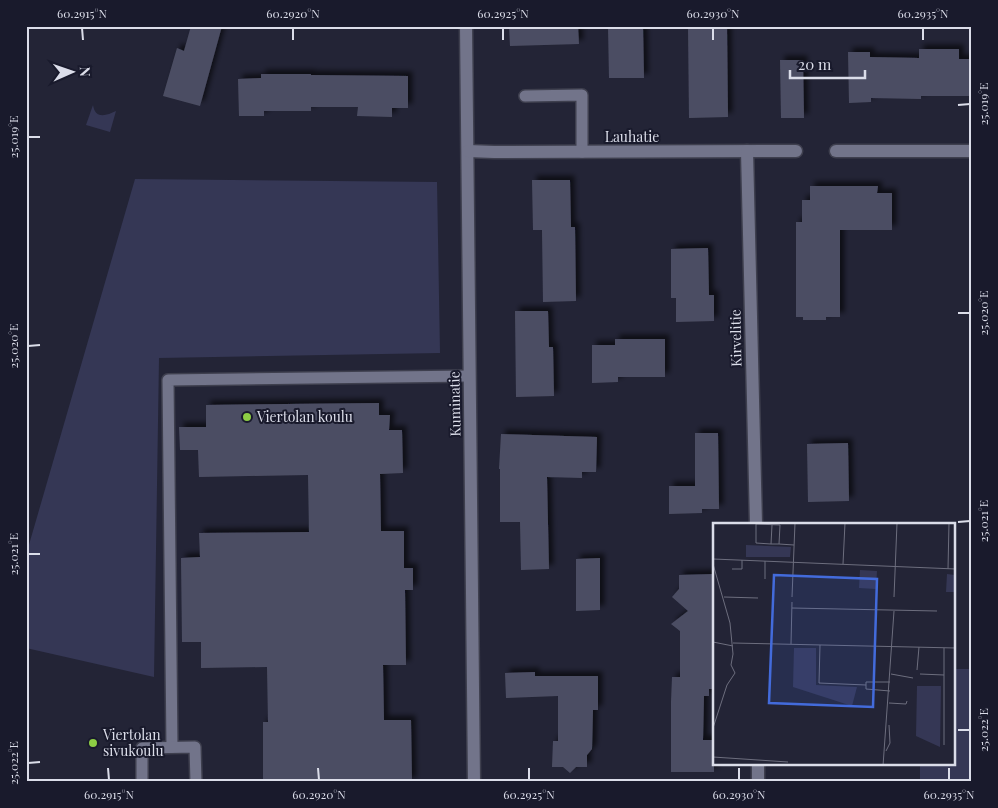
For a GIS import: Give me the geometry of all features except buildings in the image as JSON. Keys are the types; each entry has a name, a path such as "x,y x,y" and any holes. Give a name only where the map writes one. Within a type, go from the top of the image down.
{"street":[{"name":"Kuminatie","path":"466,26 474,782"},
{"name":"Lauhatie","path":"468,151 796,151"},
{"name":"Kirvelitie","path":"747,151 756,523"},
{"path":"836,151 972,151"},
{"path":"758,766 758,782"}],"lane":[{"path":"525,96 582,95 582,152"},
{"path":"172,747 168,380 470,376"},
{"path":"142,782 142,748 172,747 195,747 196,782"}],"shaded area":[{"path":"93,105 96,113 101,115 116,111 110,132 86,125"},
{"path":"135,179 437,182 440,353 159,358 154,677 26,648 26,555"},
{"path":"956,669 972,669 972,782 920,782 920,766 956,766"}],"place":[{"name":"Viertolan koulu","path":"247,417"},
{"name":"Viertolan sivukoulu","path":"93,743"}]}
